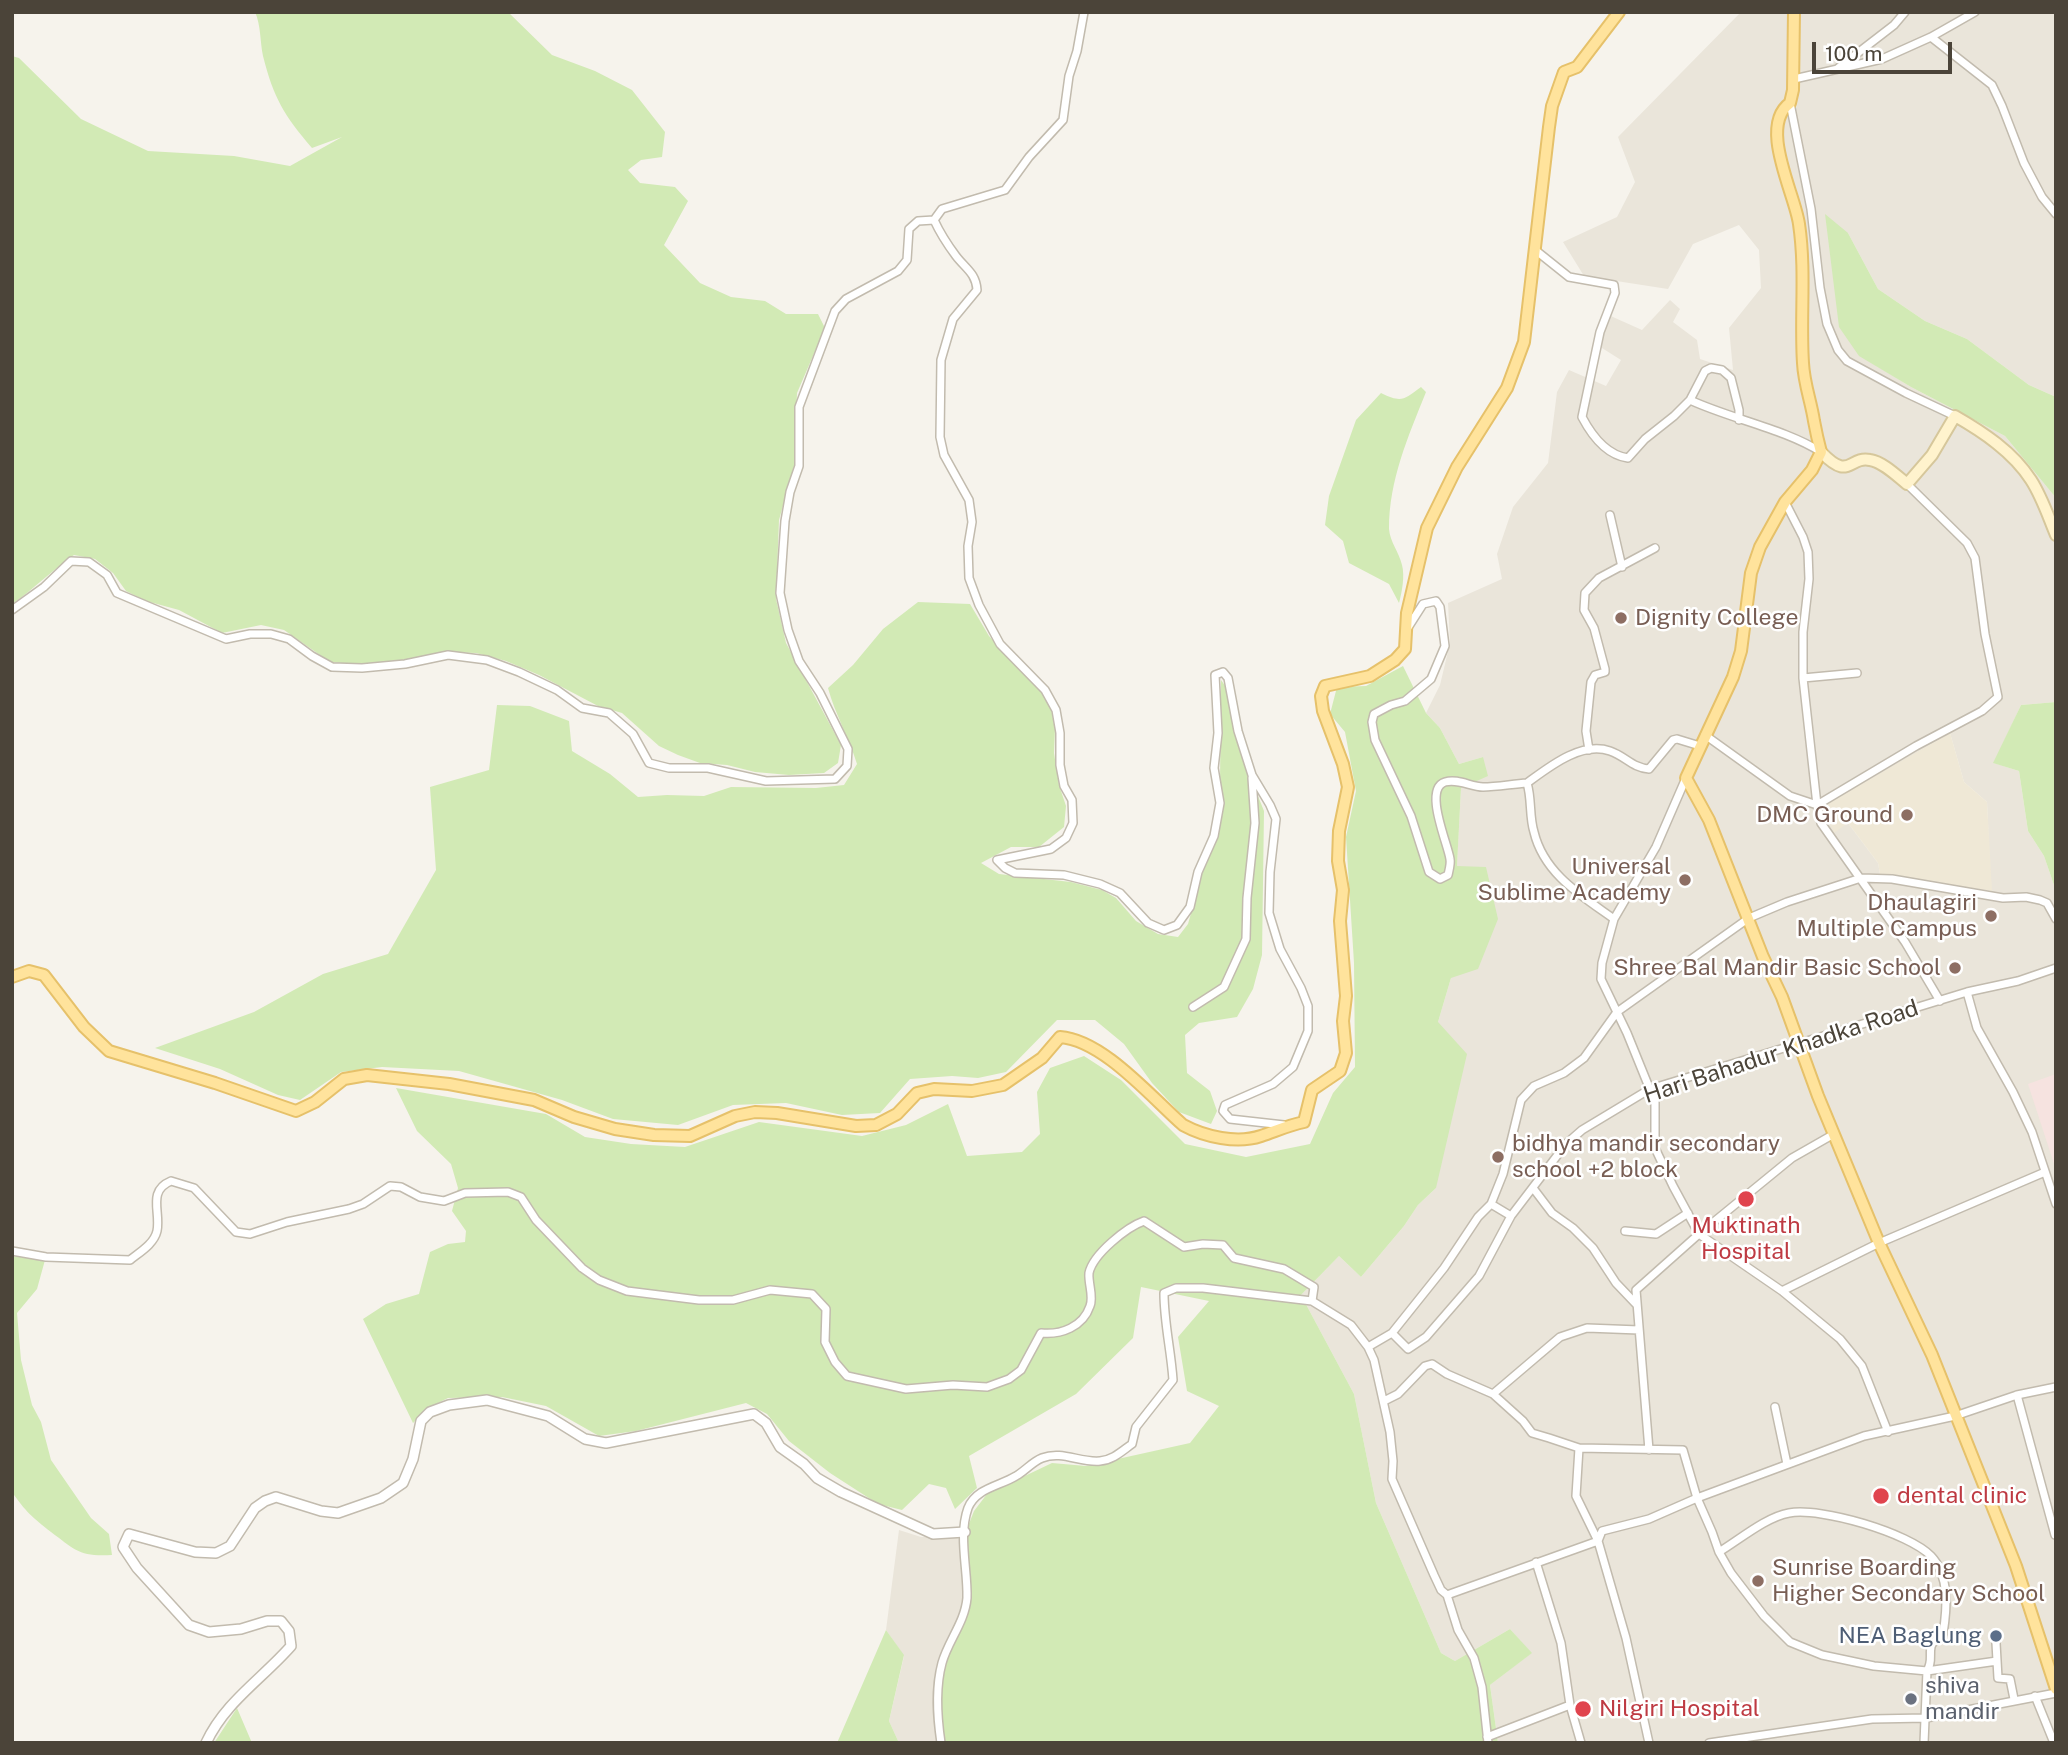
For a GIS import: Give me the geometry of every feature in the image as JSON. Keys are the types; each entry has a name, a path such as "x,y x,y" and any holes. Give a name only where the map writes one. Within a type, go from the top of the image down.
{"main road":[{"path":"12,977 29,971 44,975 84,1027 109,1051 296,1111 314,1102 344,1079 367,1076 449,1084 534,1100 574,1118 615,1129 654,1135 690,1136 735,1116 755,1112 856,1126 876,1125 897,1114 917,1093 933,1089 971,1091 1003,1085 1042,1058 1060,1037 1073,1038 1094,1048 1122,1069 1184,1125 1196,1132 1239,1139 1258,1138 1304,1122 1312,1090 1340,1071 1346,1053 1343,1021 1346,996 1339,921 1343,890 1338,861 1339,831 1348,788 1321,696 1325,685 1370,676 1395,660 1405,649 1407,613 1427,528 1457,467 1507,388 1524,342 1532,293 1534,249 1552,106 1558,85 1564,72 1577,67 1619,12"},
{"path":"1794,12 1794,79 1790,103 1784,107 1780,116 1778,149 1799,223 1804,279 1804,380 1821,452 1831,462 1842,466 1848,467 1866,459 1875,461 1907,484 1932,455 1955,416 1983,432 2015,460 2030,478 2056,535"},
{"path":"1821,452 1812,470 1785,502 1769,527 1751,573 1741,651 1733,677 1686,778 1709,820 1800,1043 1834,1135 1879,1243 1932,1356 2016,1566 2056,1691"}],"street":[{"path":"934,220 942,209 1005,190 1029,157 1063,120 1069,76 1084,12"},
{"path":"1834,71 1878,38 1905,12"},
{"path":"1794,79 1882,59 1931,37 1975,12"},
{"path":"1931,37 1992,85 2025,163 2042,197 2056,214"},
{"path":"1790,103 1811,209 1820,288 1827,324 1838,350 1847,361 1859,368 1906,394 1955,416"},
{"path":"12,610 71,561 89,562 107,575 117,593 151,608 226,639 250,634 271,634 289,639 332,667 362,668 405,664 448,655 487,660 519,671 557,690 582,708 609,713 633,734 649,763 669,768 708,768 766,781 835,779 847,766 848,749 820,693 799,661 788,630 780,593 785,521 790,492 799,466 799,407 835,311 846,299 898,271 907,260 909,229 918,221 934,220"},
{"path":"934,220 943,240 976,280 977,290 953,319 941,360 940,386 940,437 944,455 969,500 971,511 969,578 979,606 1000,644 1045,690 1056,710 1064,786 1072,800 1073,823 1066,838 1051,849 997,860 1014,873 1064,875 1100,884 1120,893 1148,922 1164,930 1177,925 1190,907 1198,872 1214,836 1220,803 1214,768 1218,733 1215,675 1223,672 1228,678 1238,731 1252,775 1276,819 1269,913 1280,949 1308,1006 1308,1031 1293,1067 1273,1084 1225,1104 1223,1111 1230,1119 1288,1126"},
{"path":"1534,249 1569,277 1614,285 1615,293 1600,332 1582,417 1588,429 1604,447 1618,456 1628,458 1645,439 1690,400 1705,371 1711,369 1722,370 1731,378 1739,420"},
{"path":"1690,400 1807,443 1821,452"},
{"path":"1407,629 1423,604 1436,601 1440,607 1445,646 1440,663 1431,679 1418,692 1405,701 1374,714 1371,722 1375,740 1411,816 1429,872 1440,879 1448,875 1451,861 1438,813 1435,793 1439,786 1446,782 1465,782 1480,787 1527,783 1574,753 1589,750 1610,751 1640,768 1649,769 1673,740 1703,741 1790,796 1817,805 1982,710 1998,697 1985,634 1975,558 1966,543 1907,484"},
{"path":"1785,502 1808,552 1803,678 1821,823 1905,942 1940,1001"},
{"path":"1610,515 1622,566"},
{"path":"1589,750 1587,731 1591,682 1595,675 1605,669 1594,628 1584,610 1585,593 1600,578 1655,548"},
{"path":"1803,678 1857,673"},
{"path":"1193,1007 1224,987 1246,939 1247,898 1255,823 1252,775"},
{"path":"1686,778 1656,847 1614,919 1602,963 1601,979 1655,1102 1655,1148 1699,1234 1782,1291 1840,1339 1862,1366 1888,1432"},
{"path":"1527,783 1534,833 1544,855 1560,880 1614,919"},
{"path":"1368,1347 1392,1333 1436,1279 1478,1217 1491,1204 1503,1174 1521,1100 1534,1086 1564,1073 1584,1058 1617,1012 1749,918 1787,902 1861,878 1892,878 2003,898 2026,897 2048,903 2056,919"},
{"name":"Hari Bahadur Khadka Road","path":"1392,1333 1408,1349 1426,1337 1479,1276 1511,1216 1566,1144 1582,1130 1650,1089 1967,992 2018,981 2056,968"},
{"path":"1967,992 1976,1028 2013,1092 2032,1132 2056,1204"},
{"path":"1649,1450 1636,1290 1792,1158 1834,1135"},
{"path":"1782,1291 1879,1243 2045,1172"},
{"path":"12,1251 46,1257 130,1260 152,1242 157,1230 157,1192 171,1181 194,1188 236,1232 250,1234 287,1222 349,1209 363,1204 390,1186 401,1187 420,1197 444,1201 466,1194 508,1192 522,1196 536,1220 582,1268 599,1280 627,1291 699,1300 733,1300 770,1290 812,1294 825,1309 825,1342 835,1362 847,1376 906,1389 953,1385 986,1387 1010,1379 1021,1370 1041,1333 1054,1335 1068,1331 1081,1319 1090,1306 1089,1273 1094,1264 1102,1252 1124,1233 1144,1221 1184,1247 1223,1245 1234,1258 1284,1269 1314,1287 1312,1301"},
{"path":"1532,1188 1552,1213 1573,1228 1593,1248 1616,1283 1637,1306"},
{"path":"1491,1204 1511,1216"},
{"path":"1625,1231 1656,1234 1688,1213"},
{"path":"941,1743 937,1699 942,1663 967,1600 965,1532 969,1507 979,1493 1016,1476 1042,1458 1065,1455 1085,1461 1101,1461 1115,1457 1132,1444 1136,1427 1173,1380 1171,1351 1164,1318 1164,1293 1176,1288 1203,1288 1312,1301 1351,1325 1368,1347 1374,1360 1392,1451 1392,1479 1441,1590 1447,1595 1458,1630 1474,1658 1482,1687 1487,1740 1570,1705"},
{"path":"1493,1394 1560,1338 1587,1328 1639,1330"},
{"path":"1384,1401 1398,1394 1425,1366 1432,1364 1447,1374 1493,1394 1523,1421 1532,1433 1578,1447 1683,1450 1697,1498 1719,1552 1731,1573 1764,1616 1790,1642 1822,1655 1874,1666 1927,1671 1997,1661"},
{"path":"1447,1595 1598,1541 1602,1531 1648,1519 1864,1436 1955,1416 2017,1395 2056,1387"},
{"path":"2017,1395 2055,1535"},
{"path":"206,1743 230,1704 291,1646 289,1631 281,1621 267,1621 241,1629 209,1632 189,1625 130,1558 123,1547 129,1534 195,1552 216,1553 230,1546 255,1508 276,1497 321,1511 338,1513 381,1497 403,1483 413,1459 421,1421 430,1412 449,1405 487,1400 548,1416 585,1439 606,1443 754,1414 766,1423 780,1447 804,1464 817,1478 841,1492 933,1534 965,1532"},
{"path":"1776,1407 1787,1464"},
{"path":"1578,1447 1576,1496 1598,1541 1626,1638 1649,1743"},
{"path":"1719,1552 1775,1519 1804,1511 1851,1519 1912,1544 1931,1555 1939,1567 1947,1601 1943,1634 1932,1643 1932,1663 1927,1671 1924,1743"},
{"path":"1536,1562 1560,1643 1570,1705 1581,1743"},
{"path":"1996,1643 1998,1678 2010,1679 2014,1699"},
{"path":"1709,1743 1872,1719 1926,1718 2056,1691"},
{"path":"2035,1696 2054,1743"}],"shaded area":[{"path":"1741,12 2056,12 2056,397 2029,385 1967,339 1925,321 1878,289 1848,233 1859,355 1911,387 2005,436 2056,498 2056,702 2021,705 1994,763 2019,771 2028,831 2044,856 2056,891 2056,1743 1498,1743 1490,1685 1531,1653 1510,1629 1455,1661 1441,1653 1376,1503 1354,1394 1301,1295 1339,1256 1361,1277 1418,1205 1436,1188 1438,1022 1451,978 1461,788 1483,757 1459,764 1440,728 1426,713 1440,685 1450,643 1448,603 1502,579 1497,554 1513,507 1548,463 1557,392 1569,370 1606,386 1621,360 1594,343 1604,313 1642,330 1670,300 1680,309 1673,322 1697,340 1700,359 1733,370 1729,328 1761,288 1759,250 1739,225 1693,244 1668,289 1584,276 1563,242 1617,217 1635,182 1618,137","holes":["1950,733 1964,782 1987,802 1991,891 1880,874 1878,863 1848,823 1920,751"]},
{"name":"DMC Ground","path":"1950,733 1964,782 1987,802 1992,891 1880,874 1878,863 1848,823 1834,833 1822,807"},
{"path":"2056,1074 2056,1170 2028,1084"},
{"path":"899,1530 921,1537 958,1537 961,1544 965,1600 936,1710 938,1743 899,1743 889,1721 904,1656 886,1630"}],"green space":[{"path":"255,12 508,12 552,55 595,71 632,90 665,132 662,157 641,160 628,170 640,183 675,187 688,201 664,245 700,283 731,297 765,301 786,314 818,314 825,328 797,393 794,466 779,520 776,599 786,643 841,745 838,763 824,773 789,775 700,763 659,746 622,713 598,706 506,661 476,653 445,652 397,661 355,664 330,662 284,630 261,625 222,633 179,610 146,601 126,591 113,573 95,559 74,555 12,604 12,56 19,58 81,119 148,151 234,156 290,166 342,137 312,148 287,116 267,71"},
{"path":"1825,214 1848,233 1878,289 1925,321 1967,339 2029,385 2056,397 2056,498 2005,436 1911,387 1859,356 1839,327"},
{"path":"1421,387 1426,392 1401,459 1390,511 1390,534 1403,569 1399,603 1389,584 1349,563 1343,541 1325,525 1329,496 1356,420 1381,393 1402,399"},
{"path":"918,602 970,604 989,636 1041,691 1051,709 1055,729 1054,753 1059,785 1066,806 1064,827 1039,847 1011,847 981,863 999,874 1071,882 1102,890 1116,898 1136,921 1158,934 1178,937 1188,924 1204,867 1217,837 1223,812 1220,782 1221,680 1226,687 1239,749 1264,811 1262,955 1253,989 1237,1017 1199,1023 1185,1035 1187,1073 1210,1091 1217,1111 1211,1124 1179,1112 1152,1083 1124,1044 1095,1020 1057,1020 1006,1072 978,1078 952,1076 910,1079 880,1113 842,1115 786,1103 733,1105 678,1125 613,1119 562,1100 459,1071 382,1067 341,1072 300,1100 278,1095 220,1069 155,1048 254,1012 323,974 388,954 436,870 430,787 489,770 497,705 530,706 569,721 572,751 610,774 638,797 704,796 731,787 816,788 844,785 857,764 828,688 853,665 883,629"},
{"path":"1403,666 1426,713 1440,728 1459,764 1483,757 1488,776 1461,788 1457,866 1486,867 1498,919 1478,969 1451,978 1438,1022 1467,1054 1436,1188 1418,1205 1361,1277 1339,1256 1301,1295 1354,1394 1376,1503 1441,1653 1455,1661 1510,1629 1532,1653 1490,1685 1498,1743 938,1743 935,1699 965,1600 961,1544 974,1511 987,1494 1052,1463 1086,1466 1190,1443 1219,1406 1187,1391 1178,1337 1209,1301 1141,1287 1133,1338 1076,1394 969,1456 977,1488 955,1509 946,1488 929,1484 902,1510 878,1504 830,1473 789,1441 767,1414 746,1403 636,1431 599,1436 546,1406 502,1397 448,1398 428,1408 413,1423 363,1319 386,1304 419,1294 430,1252 448,1244 465,1242 466,1231 452,1211 458,1188 451,1164 417,1131 396,1088 546,1114 585,1137 631,1144 685,1147 759,1122 862,1136 906,1125 948,1104 967,1156 1022,1152 1040,1134 1037,1092 1050,1068 1084,1056 1121,1080 1185,1144 1246,1157 1310,1144 1333,1093 1355,1067 1354,963 1346,837 1356,791 1345,732 1330,714 1337,687 1366,686"},
{"path":"2056,702 2056,891 2044,856 2028,831 2019,771 1993,763 2021,705"},
{"path":"12,1256 45,1260 37,1289 17,1313 21,1360 32,1405 41,1422 51,1460 91,1518 109,1534 112,1555 92,1555 72,1548 34,1518 12,1492"},
{"path":"886,1630 904,1655 889,1721 899,1743 837,1743"},
{"path":"237,1708 252,1743 214,1743"}],"place":[{"name":"Dignity College","path":"1621,618"},
{"name":"DMC Ground","path":"1907,815"},
{"name":"Universal Sublime Academy","path":"1685,880"},
{"name":"Dhaulagiri Multiple Campus","path":"1991,916"},
{"name":"Shree Bal Mandir Basic School","path":"1955,968"},
{"name":"bidhya mandir secondary school +2 block","path":"1498,1157"},
{"name":"Muktinath Hospital","path":"1746,1199"},
{"name":"dental clinic","path":"1881,1496"},
{"name":"Sunrise Boarding Higher Secondary School","path":"1758,1581"},
{"name":"NEA Baglung","path":"1996,1636"},
{"name":"shiva mandir","path":"1911,1699"},
{"name":"Nilgiri Hospital","path":"1583,1709"}]}
